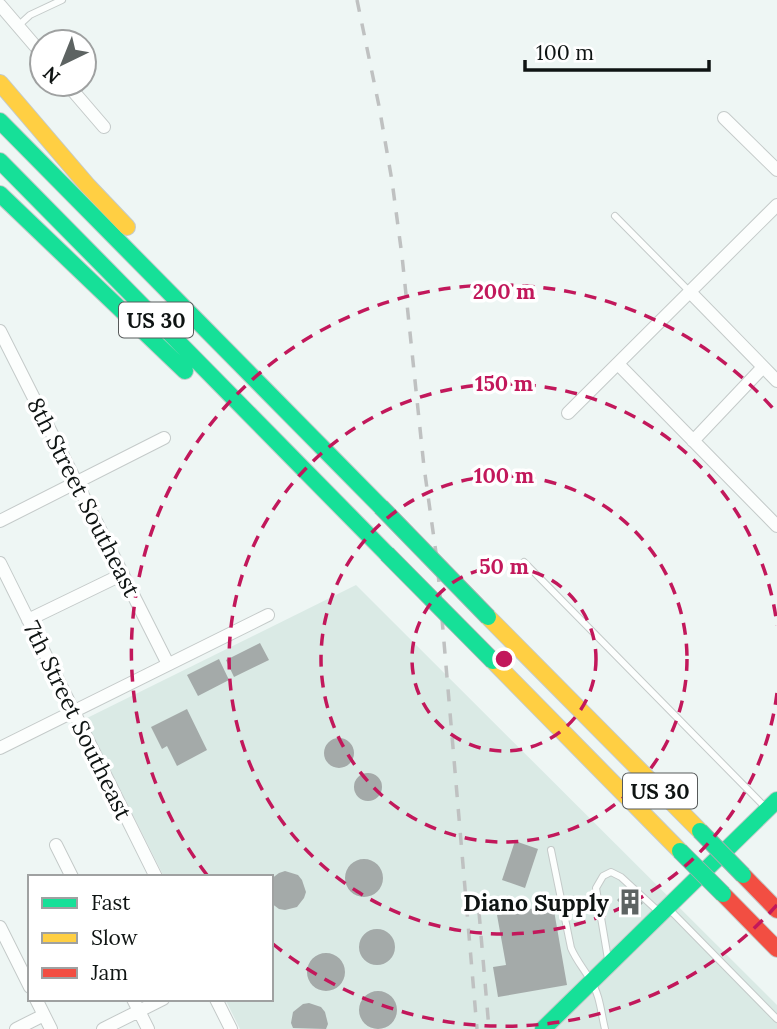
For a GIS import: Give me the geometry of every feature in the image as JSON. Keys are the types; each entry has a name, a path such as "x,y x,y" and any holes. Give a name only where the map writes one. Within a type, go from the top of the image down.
{"main road":[{"path":"0,83 88,186 222,328 272,397"},
{"name":"US 30","path":"0,121 777,909"},
{"name":"US 30","path":"0,161 777,949"},
{"path":"0,194 200,384 313,478"},
{"path":"542,1029 774,809"}],"street":[{"path":"0,5 28,38"},
{"path":"79,98 104,127"},
{"path":"724,118 777,170"},
{"path":"568,413 777,205"},
{"path":"690,292 777,381"},
{"name":"8th Street Southeast","path":"0,331 168,664"},
{"path":"618,364 777,526"},
{"path":"693,441 763,367"},
{"path":"0,521 164,438"},
{"name":"7th Street Southeast","path":"0,564 155,875"},
{"path":"28,620 123,574"},
{"path":"0,748 268,615"},
{"path":"56,845 71,875"},
{"path":"0,927 25,966"},
{"path":"37,1001 51,1029"},
{"path":"103,1029 136,1005 154,1001"},
{"path":"217,1001 231,1029"},
{"path":"136,1005 148,1029"},
{"path":"16,1029 44,1015"}],"lane":[{"path":"18,26 30,15 62,0"},
{"path":"615,216 690,292"},
{"path":"524,562 774,809"},
{"path":"551,850 571,947 597,993 604,1029"},
{"path":"609,964 596,888 603,876 611,872 664,911 777,1019"}],"shaded area":[{"path":"356,585 777,1005 777,1029 240,1029 226,1001 273,1001 273,875 163,875 85,719"}],"building":[{"path":"260,643 269,660 234,677 226,660"},
{"path":"219,659 229,680 198,696 187,675"},
{"path":"187,709 207,750 177,766 167,746 162,749 151,727"},
{"path":"339,738 350,742 354,753 350,764 339,768 328,764 324,753 328,742"},
{"path":"368,773 378,777 382,787 378,797 368,801 358,797 354,787 358,777"},
{"path":"515,841 538,849 525,888 502,880"},
{"path":"364,859 377,865 383,878 377,891 364,897 351,891 345,878 351,865"},
{"path":"285,871 298,875 302,880 306,892 297,907 285,910 273,904 273,878"},
{"name":"Diano Supply","path":"628,889 643,903 631,915 617,900"},
{"path":"553,905 567,985 498,997 493,967 506,965 497,915"},
{"path":"377,929 390,934 395,947 390,960 377,965 364,960 359,947 364,934"},
{"path":"326,953 339,959 345,972 339,985 326,991 313,985 307,972 313,959"},
{"path":"378,991 392,996 397,1010 392,1024 378,1029 364,1024 359,1010 364,996"},
{"path":"309,1003 321,1007 325,1012 328,1024 326,1029 293,1028 293,1012"}],"railway":[{"path":"357,0 379,106 402,256 424,467 437,560 477,1029"},
{"path":"479,912 489,1029"}],"traffic: fast":[{"path":"0,121 381,507"},
{"path":"0,161 387,554"},
{"path":"0,194 185,371"},
{"path":"381,507 488,617"},
{"path":"387,554 493,661"},
{"path":"543,1029 777,800"},
{"path":"700,831 743,875"},
{"path":"680,851 723,894"}],"traffic: slow":[{"path":"0,83 88,186 127,227"},
{"path":"488,617 700,831"},
{"path":"493,661 680,851"}],"traffic: jam":[{"path":"743,875 777,910"},
{"path":"723,894 777,949"}],"place":[{"name":"Diano Supply","path":"630,902"}]}
